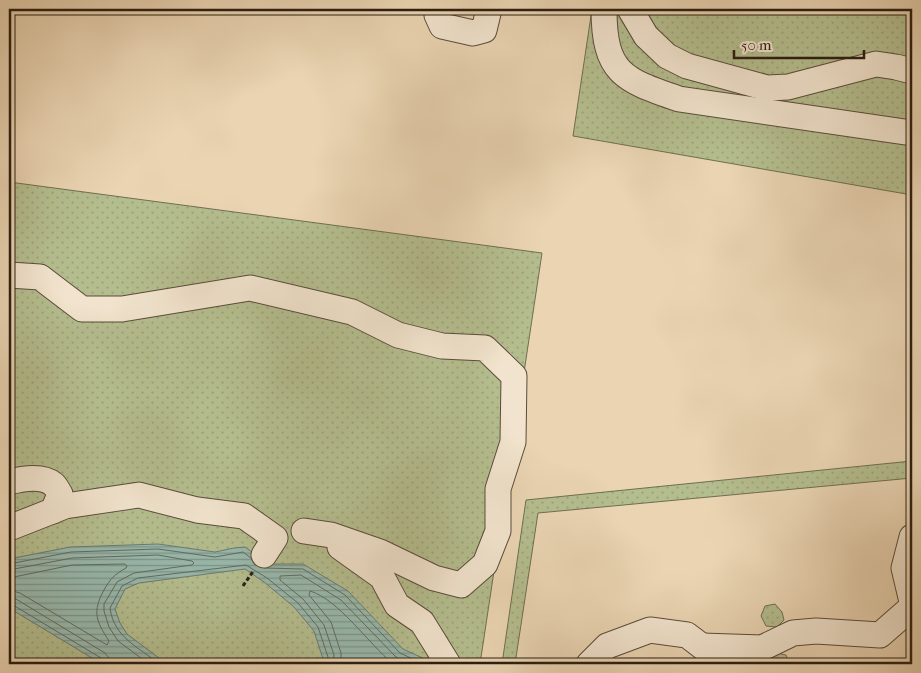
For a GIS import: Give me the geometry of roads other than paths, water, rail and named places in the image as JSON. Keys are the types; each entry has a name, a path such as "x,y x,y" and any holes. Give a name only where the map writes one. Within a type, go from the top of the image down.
{"street":[{"path":"440,9 437,15 442,26 473,32 484,30 489,9"},
{"path":"604,9 604,34 609,52 619,71 631,81 644,87 679,99 912,133"},
{"path":"630,9 646,36 667,56 687,66 767,88 788,87 876,64 912,72"},
{"path":"9,275 40,277 82,308 122,309 250,288 352,312 398,335 442,346 485,348 514,376 512,442 498,489 498,531 485,564 461,585 434,578 380,552 331,535 304,531 269,547 244,516 198,510 139,495 65,506 9,528"},
{"path":"9,482 24,478 45,480 54,484 60,494 53,510"},
{"path":"304,531 336,544 382,577 398,605 422,622 448,664"},
{"path":"912,537 904,568 912,602"},
{"path":"702,646 761,656 793,633 816,631 880,635 912,607"},
{"path":"588,664 606,646 650,630 687,635 725,664"}],"water":[{"path":"158,544 215,552 245,547 268,564 303,564 348,591 403,649 427,660 431,664 321,664 323,659 314,631 294,607 245,569 139,583 125,589 115,609 120,623 127,634 167,664 102,664 9,608 9,559 70,547"}]}
